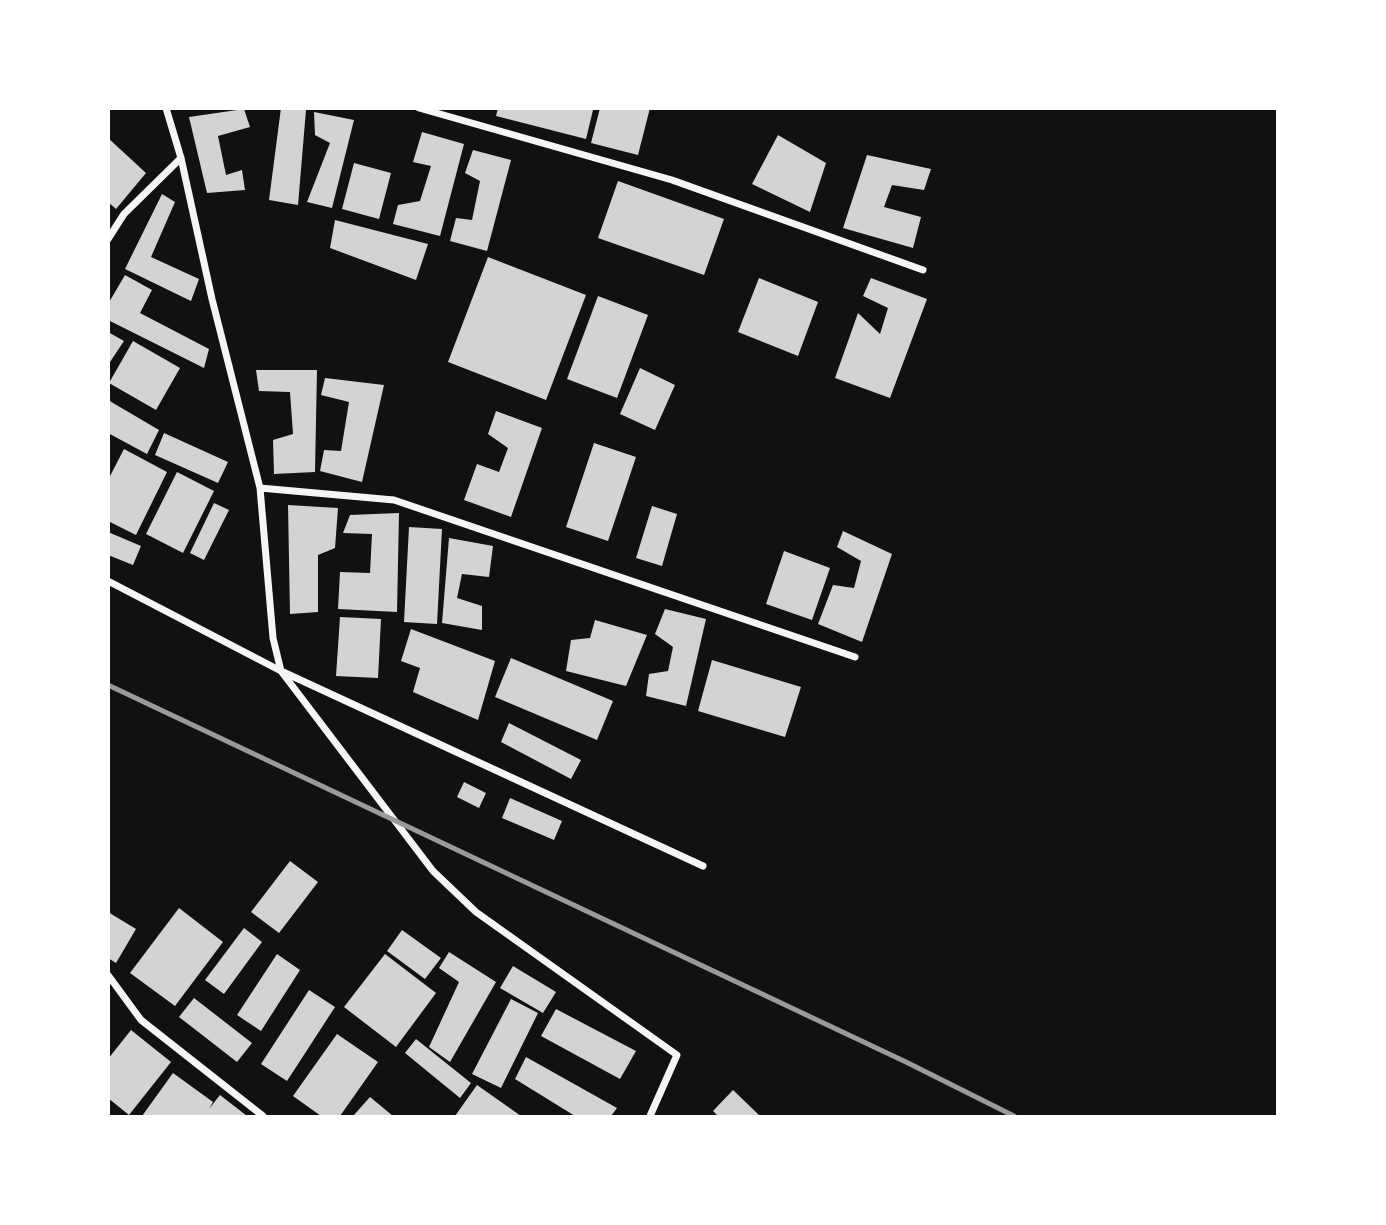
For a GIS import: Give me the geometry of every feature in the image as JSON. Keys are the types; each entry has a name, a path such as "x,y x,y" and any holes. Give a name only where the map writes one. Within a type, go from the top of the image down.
{"street":[{"path":"166,108 181,158 212,299 260,488 273,638 281,671 433,871 476,912 677,1055 650,1116"},
{"path":"419,108 672,180 923,270"},
{"path":"108,239 124,214 181,158"},
{"path":"260,488 394,500 855,657"},
{"path":"108,581 281,671 703,866"},
{"path":"108,975 141,1020 263,1116"}],"building":[{"path":"281,108 306,110 298,205 269,200"},
{"path":"498,108 593,110 586,139 496,116"},
{"path":"600,108 650,108 638,155 591,143"},
{"path":"244,109 250,127 218,136 226,175 242,170 245,190 207,193 189,117"},
{"path":"314,112 354,120 332,208 307,202 330,143 315,135"},
{"path":"422,132 464,144 440,236 393,224 398,205 420,201 431,166 413,162"},
{"path":"778,135 826,163 810,212 752,184"},
{"path":"108,138 146,173 116,209 108,202"},
{"path":"473,150 511,160 487,251 450,241 456,218 472,220 480,181 465,173"},
{"path":"867,155 931,169 924,190 892,185 884,207 921,217 913,248 843,228"},
{"path":"354,163 391,173 379,219 342,209"},
{"path":"618,181 724,219 704,275 598,238"},
{"path":"162,194 175,202 151,257 199,279 191,301 125,269"},
{"path":"335,220 428,244 416,280 330,248"},
{"path":"488,257 586,295 546,400 448,362"},
{"path":"125,275 152,290 140,313 209,349 204,368 108,320 108,304"},
{"path":"759,278 818,302 798,356 738,332"},
{"path":"871,278 927,299 890,398 835,378 858,313 880,334 888,308 863,296"},
{"path":"598,296 648,315 617,398 567,379"},
{"path":"108,332 124,341 108,365"},
{"path":"133,341 180,368 156,410 109,383"},
{"path":"640,368 675,385 655,430 620,414"},
{"path":"256,370 317,370 315,472 274,474 273,440 293,434 290,392 259,391"},
{"path":"325,378 384,385 362,482 320,471 324,450 341,451 349,402 321,395"},
{"path":"108,400 159,430 147,454 108,433"},
{"path":"496,411 542,428 511,517 464,500 477,464 499,472 508,448 488,434"},
{"path":"164,433 228,462 218,483 155,455"},
{"path":"594,443 636,457 608,541 566,527"},
{"path":"124,449 167,472 136,535 108,521 108,480"},
{"path":"177,472 214,491 183,553 146,534"},
{"path":"214,503 229,510 204,560 190,553"},
{"path":"288,505 338,508 335,548 318,555 318,612 290,614"},
{"path":"652,506 677,514 662,566 636,558"},
{"path":"399,513 397,612 338,609 340,572 370,573 372,534 343,533 350,515"},
{"path":"409,527 442,529 437,624 404,622"},
{"path":"843,531 892,554 862,642 818,624 833,585 854,588 861,561 837,547"},
{"path":"108,532 141,546 133,565 108,555"},
{"path":"449,538 493,546 489,577 462,574 457,598 482,606 482,630 442,623"},
{"path":"784,551 830,568 812,620 766,604"},
{"path":"665,609 706,619 686,706 646,696 649,674 668,671 673,647 655,634"},
{"path":"340,617 381,619 378,678 336,676"},
{"path":"595,620 647,635 626,686 566,671 571,640 590,638"},
{"path":"411,629 495,661 478,720 413,692 420,668 401,661"},
{"path":"511,658 613,701 597,740 495,697"},
{"path":"712,660 801,687 785,737 698,711"},
{"path":"509,723 581,760 571,779 501,742"},
{"path":"464,782 486,793 479,808 457,797"},
{"path":"510,798 562,821 554,840 502,818"},
{"path":"290,861 318,882 279,933 251,912"},
{"path":"179,908 223,942 175,1006 130,973"},
{"path":"108,912 136,929 116,963 108,958"},
{"path":"244,928 262,942 224,994 205,980"},
{"path":"402,930 441,958 425,979 387,951"},
{"path":"449,952 496,982 450,1062 429,1047 459,982 439,968"},
{"path":"277,954 300,970 261,1031 237,1015"},
{"path":"385,954 436,993 396,1047 344,1007"},
{"path":"513,966 556,992 543,1013 500,988"},
{"path":"309,990 335,1007 287,1081 261,1064"},
{"path":"194,998 252,1043 237,1062 179,1017"},
{"path":"511,999 538,1013 501,1088 472,1074"},
{"path":"556,1009 636,1051 620,1079 541,1036"},
{"path":"131,1030 171,1062 129,1115 108,1098 108,1059"},
{"path":"337,1034 378,1062 340,1116 321,1116 293,1096"},
{"path":"416,1039 471,1083 460,1098 405,1053"},
{"path":"526,1057 617,1108 611,1116 575,1116 515,1079"},
{"path":"173,1073 213,1102 209,1109 220,1095 247,1116 142,1116"},
{"path":"477,1085 521,1116 455,1116"},
{"path":"733,1090 760,1116 718,1116 713,1111"},
{"path":"370,1097 393,1116 353,1116"}],"railway":[{"path":"108,685 906,1062 1014,1116"}]}
